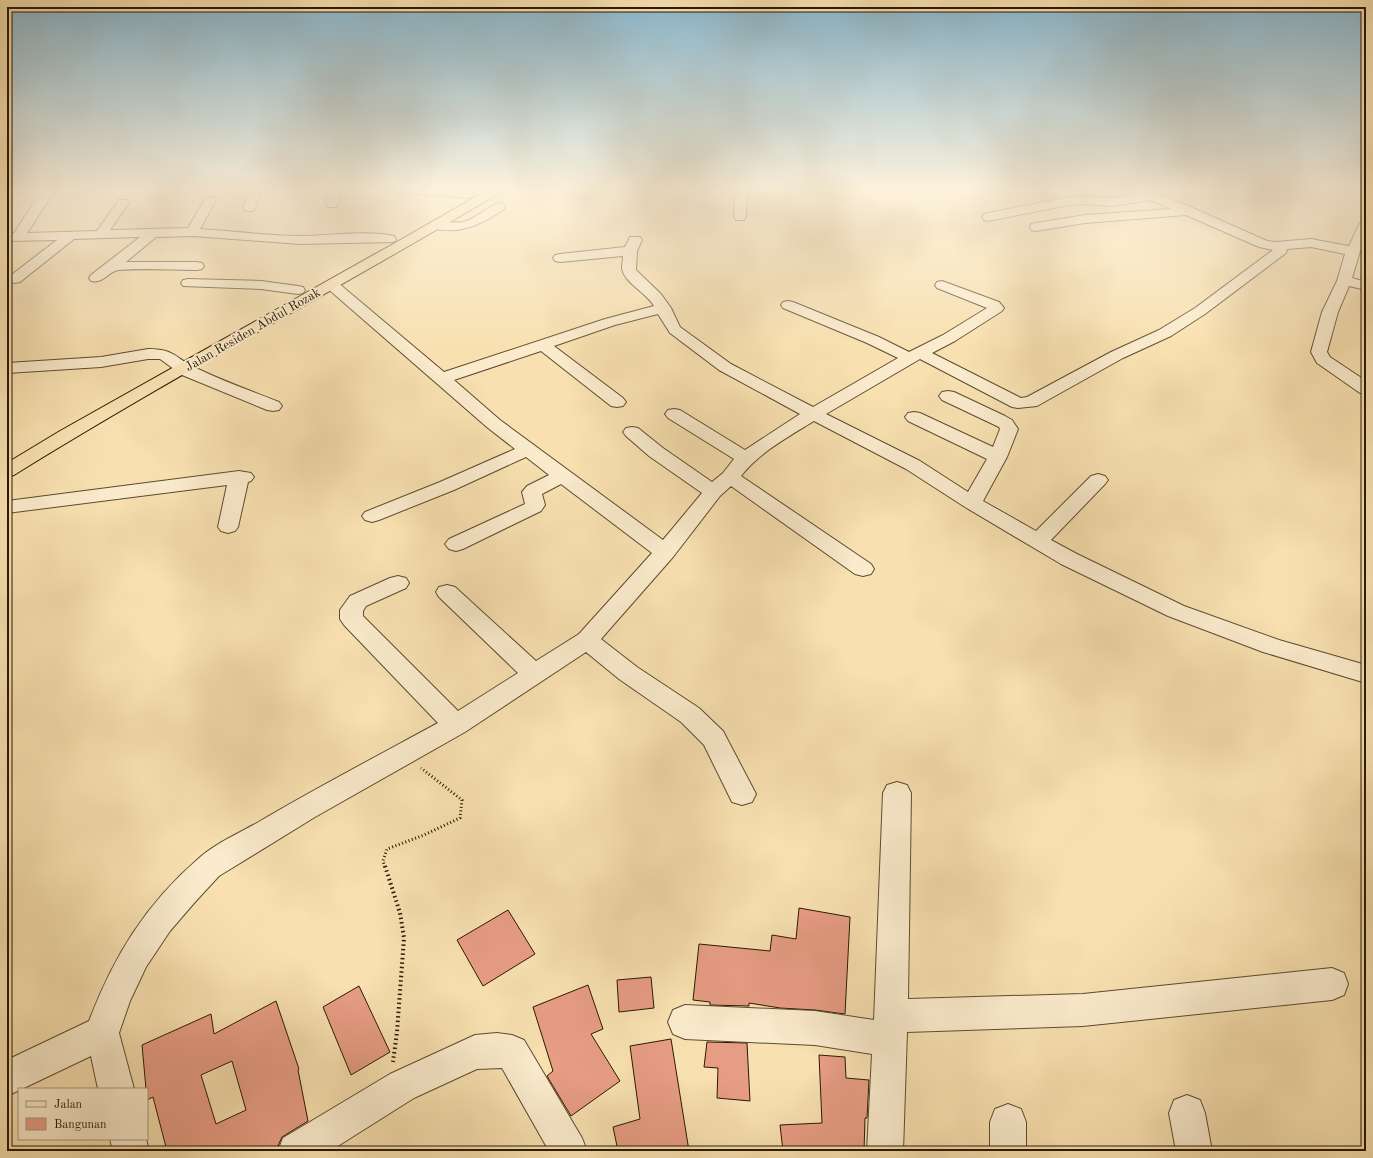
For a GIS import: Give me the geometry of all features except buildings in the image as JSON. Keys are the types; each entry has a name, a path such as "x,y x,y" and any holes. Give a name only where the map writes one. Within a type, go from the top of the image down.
{"highway":[{"name":"Jalan Residen Abdul Rozak","path":"7,471 298,290 384,242"},
{"name":"Jalan Residen Abdul Rozak","path":"7,455 332,285 406,242"}],"street":[{"path":"15,278 62,242"},
{"path":"96,278 142,242"},
{"path":"1259,242 1276,246 1307,243 1353,251"},
{"path":"1357,242 1344,282 1330,312 1320,354 1327,363 1366,389"},
{"path":"560,258 632,246 629,270 632,275 655,296 664,308 670,324 675,330 711,358 742,377 886,450 972,503 1069,559 1176,611 1271,646 1366,674"},
{"path":"788,305 873,340 915,355 1018,403 1031,402 1117,355 1165,333 1200,311 1280,250 1276,246"},
{"path":"113,266 197,266"},
{"path":"1344,282 1366,286"},
{"path":"188,283 262,285 298,290"},
{"path":"332,285 494,424 665,552"},
{"path":"116,1088 102,1033 115,997 136,956 159,921 184,892 209,867 305,809 456,725 587,640 665,552 729,476 775,436 915,355 949,338 997,308 994,305 942,285"},
{"path":"442,378 610,322 664,308"},
{"path":"538,346 546,347 617,402"},
{"path":"7,368 102,362 155,353 165,355 179,365 274,406"},
{"path":"948,396 999,420 1008,426 1009,431 998,457 972,503"},
{"path":"674,414 729,476 864,569"},
{"path":"914,417 998,457"},
{"path":"632,432 656,452 729,476"},
{"path":"372,516 447,486 527,450"},
{"path":"456,544 534,507 535,505 532,492 562,476"},
{"path":"8,509 242,477 228,527"},
{"path":"1038,541 1098,480"},
{"path":"398,583 355,604 351,612 352,619 456,725"},
{"path":"447,592 534,674"},
{"path":"587,640 628,673 690,715 714,738 742,794"},
{"path":"885,1151 897,793"},
{"path":"685,1022 816,1028 890,1028 1083,1010 1332,984"},
{"path":"7,1078 102,1033"},
{"path":"296,1151 402,1086 475,1052 497,1050 512,1052 569,1151"},
{"path":"1187,1113 1194,1151"},
{"path":"128,1140 131,1151"}],"path":[{"path":"389,1095 397,1032 404,938 400,913 382,861 387,849 424,835 460,818 462,800 404,754"}]}
